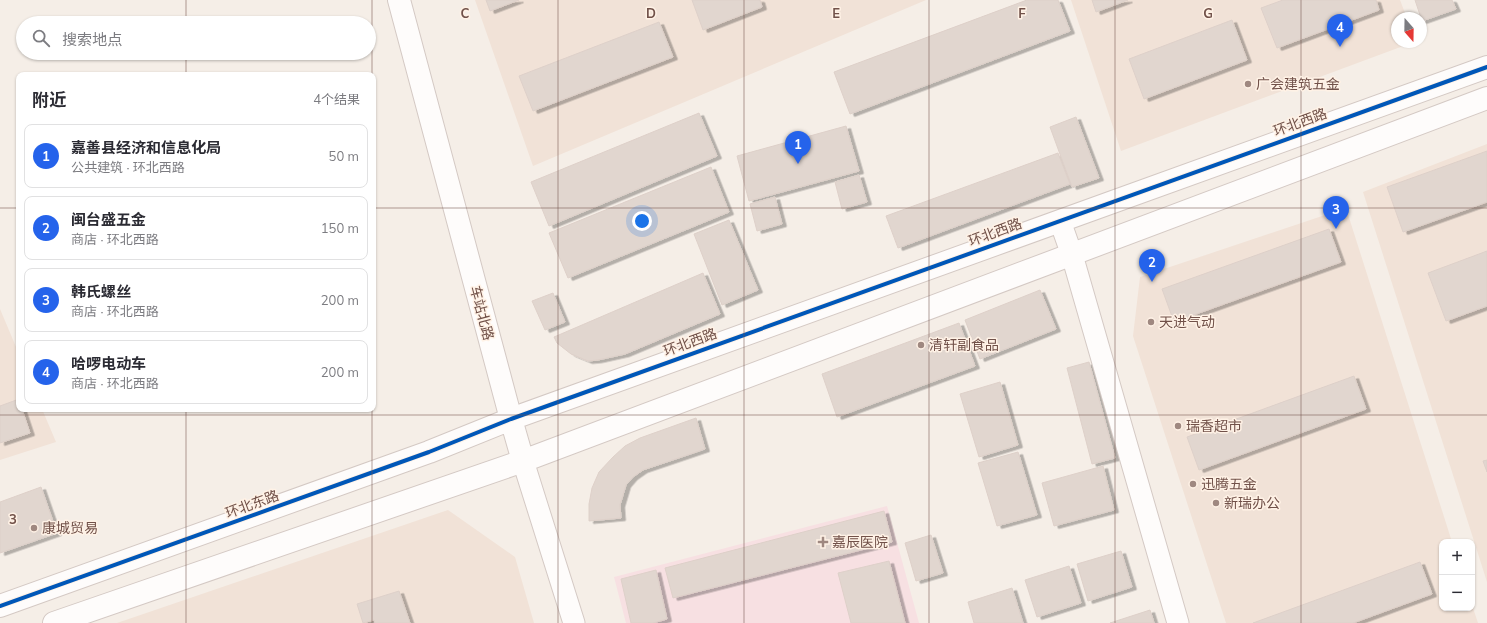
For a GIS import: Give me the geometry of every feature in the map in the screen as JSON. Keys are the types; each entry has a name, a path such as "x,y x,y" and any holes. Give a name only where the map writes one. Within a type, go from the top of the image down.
{"street":[{"name":"车站北路","path":"399,0 511,419 574,623"},
{"name":"环北西路","path":"511,419 1487,66"},
{"path":"54,623 523,461 1487,98"},
{"path":"1060,221 1072,255 1178,623"},
{"name":"环北东路","path":"0,606 429,452 511,419"}],"shaded area":[{"path":"475,0 926,0 533,166"},
{"path":"1071,0 1400,0 1405,12 1391,12 1391,48 1398,48 1121,151"},
{"path":"1487,144 1487,582 1475,544 1475,539 1473,539 1363,192"},
{"path":"1346,208 1451,539 1439,539 1439,611 1474,611 1478,623 1226,623 1133,336 1140,277"},
{"path":"0,309 16,347 16,412 43,412 56,442 0,460"},
{"name":"嘉辰医院","path":"887,506 919,623 626,623 614,577"},
{"path":"448,510 515,557 534,623 117,623"}],"building":[{"path":"486,0 519,0 490,11"},
{"path":"692,0 760,0 762,7 703,30"},
{"path":"1027,0 1058,0 1070,31 850,114 834,72"},
{"path":"1092,0 1128,0 1096,12"},
{"path":"1283,0 1376,0 1379,10 1277,48 1261,8"},
{"path":"1415,0 1452,0 1456,9 1427,19 1427,12 1419,12"},
{"path":"1232,20 1247,60 1144,99 1129,59"},
{"path":"659,22 673,57 533,111 519,76"},
{"path":"699,113 717,156 549,226 531,182"},
{"path":"1076,117 1099,178 1072,187 1050,127"},
{"path":"846,126 859,171 749,201 737,156"},
{"path":"1487,151 1487,202 1403,232 1387,187"},
{"path":"1058,153 1070,184 898,248 886,216"},
{"path":"711,167 729,212 568,278 549,233"},
{"path":"859,175 867,202 842,209 835,182"},
{"path":"775,197 782,224 757,231 750,204"},
{"path":"729,220 758,290 722,305 694,234"},
{"path":"1329,229 1341,262 1174,322 1162,289"},
{"path":"1487,251 1487,306 1446,321 1428,273"},
{"path":"703,273 720,314 625,354 598,360 588,361 571,354 557,343 554,337"},
{"path":"1040,290 1056,329 980,359 965,320"},
{"path":"553,293 565,322 545,330 532,301"},
{"path":"959,323 975,366 837,417 822,374"},
{"path":"1089,362 1115,458 1092,464 1067,368"},
{"path":"1354,376 1366,409 1199,470 1187,437"},
{"path":"1000,382 1018,445 979,457 960,394"},
{"path":"16,400 16,412 23,412 30,433 0,443 0,406"},
{"path":"696,418 705,449 643,470 633,477 626,485 620,505 621,518 589,521 589,504 592,488 599,472 613,457 625,446 640,438"},
{"path":"1018,452 1037,515 997,526 978,463"},
{"path":"1487,460 1487,472 1483,461"},
{"path":"1103,466 1114,510 1054,526 1042,483"},
{"path":"41,487 57,533 0,553 0,502"},
{"path":"884,511 892,542 673,598 665,568"},
{"path":"931,535 943,573 916,581 905,543"},
{"path":"1121,551 1132,587 1088,601 1077,564"},
{"path":"889,561 905,623 851,623 838,573"},
{"path":"1420,562 1432,594 1353,623 1253,623"},
{"path":"1069,566 1081,603 1037,617 1025,580"},
{"path":"656,570 667,619 653,623 631,623 621,579"},
{"path":"1012,588 1023,623 974,623 968,602"},
{"path":"399,591 410,623 375,623 374,620 363,623 357,604"},
{"path":"1150,610 1154,623 1110,623"}],"cycle path":[{"path":"0,606 429,452 511,419 1487,67"}],"place":[{"name":"哈啰电动车","path":"1340,47"},
{"name":"广会建筑五金","path":"1248,84"},
{"name":"嘉善县经济和信息化局","path":"798,164"},
{"name":"韩氏螺丝","path":"1336,229"},
{"name":"闽台盛五金","path":"1152,282"},
{"name":"天进气动","path":"1151,322"},
{"name":"清轩副食品","path":"921,345"},
{"name":"瑞香超市","path":"1178,426"},
{"name":"迅腾五金","path":"1193,484"},
{"name":"新瑞办公","path":"1216,503"},
{"name":"康城贸易","path":"34,528"},
{"name":"嘉辰医院","path":"823,542"}]}
